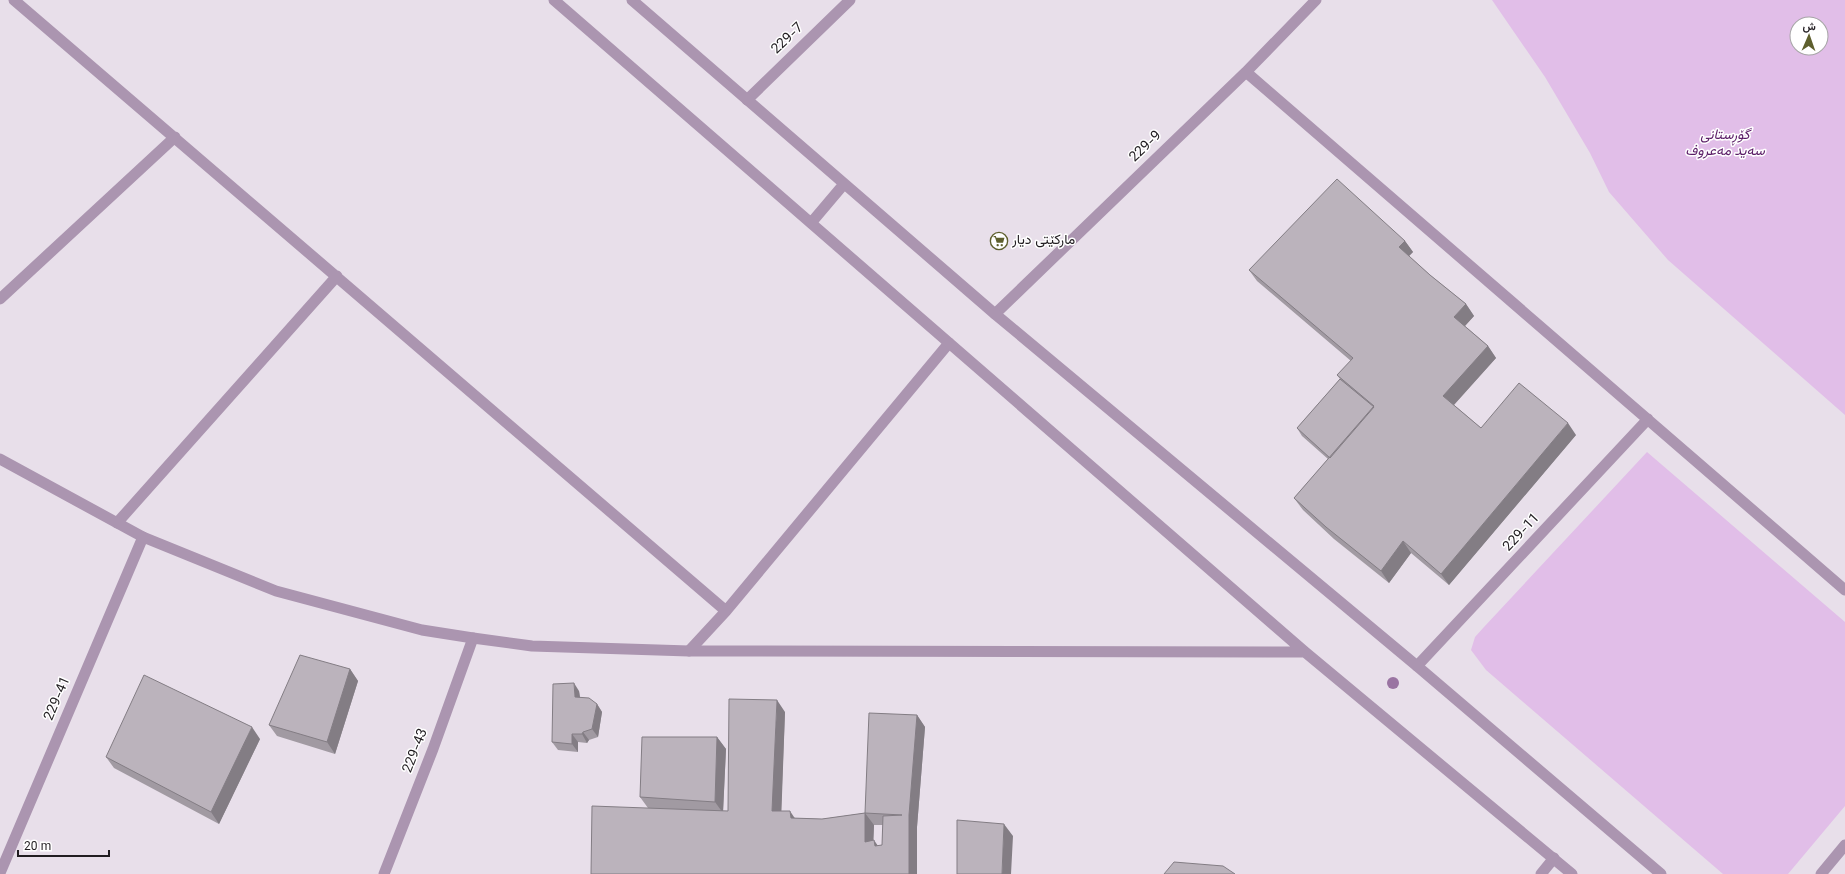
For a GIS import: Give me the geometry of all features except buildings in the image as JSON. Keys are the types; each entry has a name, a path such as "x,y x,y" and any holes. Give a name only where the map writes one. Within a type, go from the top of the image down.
{"street":[{"path":"14,0 726,611"},
{"path":"554,0 1305,652 1572,874"},
{"path":"632,0 995,314 1417,666 1661,874"},
{"name":"229-7","path":"747,100 850,0"},
{"name":"229-9","path":"995,314 1246,72 1316,0"},
{"path":"1246,72 1845,590"},
{"path":"0,299 175,137"},
{"path":"810,223 844,184"},
{"path":"117,523 337,276"},
{"path":"689,652 726,611 948,343"},
{"name":"229-11","path":"1417,666 1648,419"},
{"path":"0,459 144,537 276,591 422,630 473,638 532,646 689,652 1305,652"},
{"name":"229-41","path":"0,873 144,537"},
{"name":"229-43","path":"384,874 433,749 473,638"},
{"path":"1821,874 1845,845"},
{"path":"1541,874 1554,858"}],"green space":[{"name":"گۆڕستانی سەید مەعروف","path":"1492,0 1845,0 1845,415 1668,260 1609,192 1590,153 1545,77"},
{"path":"1647,452 1845,622 1845,806 1788,874 1723,874 1486,670 1471,650 1475,637"}],"place":[{"name":"مارکێتی دیار","path":"999,241"}]}
